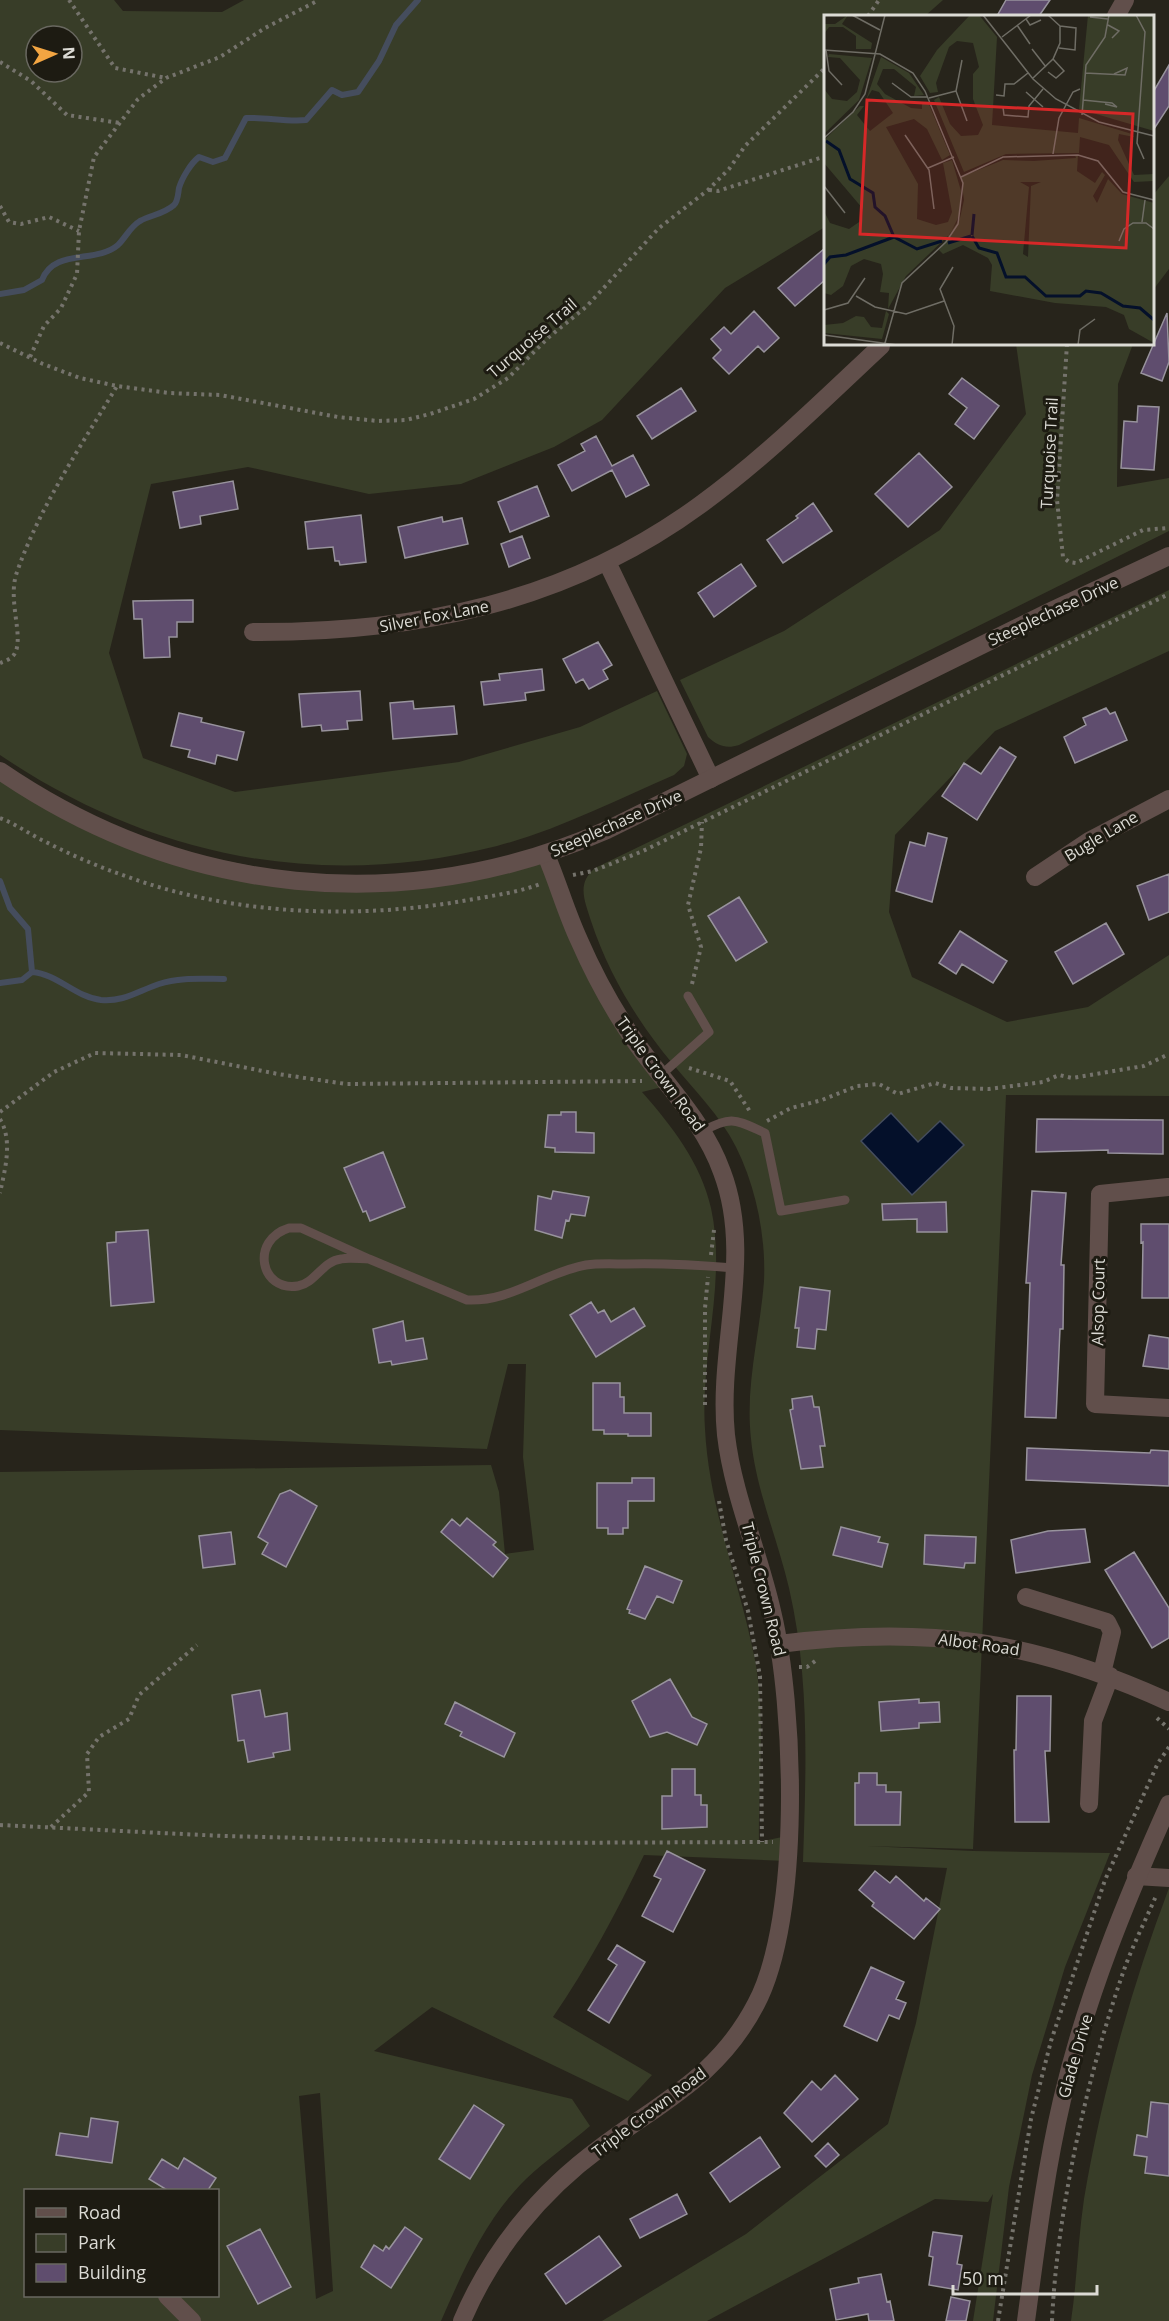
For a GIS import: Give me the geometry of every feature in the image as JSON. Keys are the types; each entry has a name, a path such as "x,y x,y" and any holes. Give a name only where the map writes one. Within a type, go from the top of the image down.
{"street":[{"path":"1117,15 1125,0"},
{"name":"Silver Fox Lane","path":"253,632 370,628 432,619 493,605 544,589 607,562 698,507 746,470 880,346"},
{"name":"Steeplechase Drive","path":"0,771 33,794 84,822 132,843 213,868 287,881 345,884 400,883 489,870 546,855 607,830 1051,611 1169,556"},
{"path":"607,562 711,779"},
{"name":"Bugle Lane","path":"1035,877 1089,841 1169,799"},
{"name":"Triple Crown Road","path":"462,2321 488,2270 508,2239 536,2207 567,2175 600,2148 691,2085 718,2059 739,2033 760,1996 773,1960 781,1924 787,1842 789,1766 783,1668 772,1608 737,1488 726,1437 724,1391 734,1268 732,1206 724,1175 703,1131 628,1031 603,989 578,939 546,855"},
{"name":"Alsop Court","path":"1168,1186 1100,1194 1095,1404 1169,1408"},
{"path":"1026,1597 1107,1622 1112,1632 1106,1674 1094,1721 1089,1804"},
{"name":"Albot Road","path":"779,1644 834,1637 888,1635 944,1637 999,1645 1050,1656 1106,1674 1169,1702"},
{"name":"Glade Drive","path":"1026,2321 1046,2178 1062,2100 1085,2016 1136,1876 1169,1804"},
{"path":"1136,1876 1166,1878"},
{"path":"169,2297 192,2321"}],"lane":[{"path":"662,1076 709,1032 688,996"},
{"path":"703,1131 716,1124 736,1119 765,1133 781,1211 845,1200"},
{"path":"369,1259 339,1259 326,1266 309,1281 299,1286 287,1286 276,1281 268,1272 264,1251 269,1240 279,1231 301,1228 467,1300 484,1301 505,1297 564,1271 588,1265 683,1263 734,1268"}],"path":[{"path":"69,0 115,69 166,78"},
{"path":"30,357 44,326 61,308 79,262 79,231 94,157 138,99 166,78 220,57 265,28 319,0"},
{"path":"869,15 879,0"},
{"path":"0,62 31,81 67,115 120,123"},
{"name":"Turquoise Trail","path":"0,343 80,378 117,386 169,393 220,394 338,417 378,421 406,420 430,414 474,399 508,378 549,337 586,307 659,228 708,190 729,169 745,146 824,68"},
{"name":"Turquoise Trail","path":"708,190 718,190 824,156"},
{"path":"0,206 9,222 21,224 49,217 79,231"},
{"name":"Turquoise Trail","path":"1067,345 1057,500 1063,557 1076,563 1143,530 1169,528"},
{"path":"0,663 11,658 17,646 12,589 26,547 44,510 117,386"},
{"path":"522,891 556,878 593,871 643,851 1169,594"},
{"path":"688,996 698,969 701,947 688,905 701,848 702,822"},
{"path":"0,1112 54,1071 95,1053 181,1055 278,1074 346,1084 624,1083 662,1076"},
{"path":"761,1123 791,1108 822,1100 857,1086 879,1084 898,1094 934,1083 951,1088 989,1089 1043,1082 1059,1075 1072,1078 1144,1066 1169,1054"},
{"path":"682,1066 730,1080 750,1109 753,1121"},
{"path":"0,1119 4,1126 7,1151 0,1193"},
{"path":"51,1828 89,1792 87,1754 99,1737 129,1719 140,1695 196,1645"},
{"path":"783,1668 807,1667 824,1656"},
{"path":"1149,1714 1169,1729"},
{"path":"0,1826 505,1843 787,1842"},
{"path":"1052,2321 1068,2194 1092,2076 1126,1967 1166,1878"}],"green space":[{"path":"0,0 114,0 123,11 222,12 244,0 943,0 926,15 824,15 824,228 725,288 602,420 554,447 461,484 369,494 248,467 151,484 109,653 143,758 235,792 459,762 580,727 657,691 687,754 684,766 674,775 565,823 497,846 431,859 365,865 301,864 238,856 177,840 116,819 57,790 0,755"},
{"path":"1169,176 1169,269 1154,289 1154,194"},
{"path":"1016,345 1133,345 1118,384 1117,487 1169,478 1169,531 739,745 726,747 708,737 680,680 784,631 940,530 1026,414"},
{"path":"1169,590 1169,651 995,731 895,835 889,912 912,977 1007,1022 1088,1007 1169,955 1169,1096 1006,1095 973,1849 867,1846 973,1851 1110,1853 1065,1967 1032,2075 1009,2187 993,2321 973,2321 993,2194 988,2202 935,2199 707,2321 602,2321 746,2234 888,2124 916,2023 947,1868 803,1862 805,1724 796,1622 784,1569 757,1477 751,1439 751,1379 764,1281 763,1247 758,1212 749,1178 730,1135 715,1113 647,1030 615,978 586,907 584,887 586,880 595,868"},
{"path":"0,771 132,843 345,884 546,855 578,939 670,1085 642,1092 684,1146 700,1176 711,1208 716,1263 704,1401 708,1458 712,1488 749,1631 758,1682 761,1728 759,1842 787,1836 786,1861 644,1855 601,1938 553,2017 652,2075 628,2101 432,2007 374,2051 572,2099 590,2126 526,2179 499,2211 467,2264 441,2321 0,2321 0,1472 491,1465 499,1492 505,1554 534,1550 523,1457 526,1364 508,1364 487,1449 0,1430","holes":["320,2093 333,2291 316,2299 299,2096"]},
{"path":"1169,1888 1169,2321 1071,2321 1080,2229 1091,2159 1130,2002"}],"water":[{"path":"891,1113 918,1142 940,1121 964,1145 912,1195 861,1141"}],"building":[{"path":"1006,0 1050,0 1040,15 998,15"},
{"path":"1169,65 1169,106 1154,129 1154,91"},
{"path":"824,249 824,281 795,306 778,288"},
{"path":"754,311 779,338 764,352 758,346 729,374 713,358 721,350 711,339 724,327 731,334"},
{"path":"1167,313 1169,362 1162,381 1141,373"},
{"path":"962,378 999,406 974,439 955,424 967,408 949,394"},
{"path":"681,388 696,411 652,439 637,416"},
{"path":"1138,406 1159,407 1154,470 1121,468 1124,421 1137,422"},
{"path":"596,436 612,466 633,455 649,485 626,497 612,470 572,491 558,465 585,451 581,444"},
{"path":"919,453 952,487 908,527 875,494"},
{"path":"233,481 238,509 200,516 201,524 180,528 173,492"},
{"path":"537,486 549,516 510,532 498,502"},
{"path":"813,503 832,531 783,563 767,540 798,518 796,516"},
{"path":"361,515 366,562 340,565 339,561 335,561 333,547 308,549 305,522"},
{"path":"442,517 443,522 462,518 468,544 405,558 398,527"},
{"path":"522,536 530,558 509,567 501,544"},
{"path":"741,564 756,586 714,617 698,593"},
{"path":"193,600 193,622 177,622 177,637 169,637 170,657 144,658 142,619 134,619 133,601"},
{"path":"598,642 612,665 603,670 608,679 589,689 583,679 576,683 563,659"},
{"path":"542,669 544,690 525,693 526,700 484,705 481,682 500,680 499,674"},
{"path":"360,691 362,720 347,721 348,729 322,731 321,725 302,727 299,694"},
{"path":"413,701 414,709 454,706 457,734 393,739 390,703"},
{"path":"1106,708 1110,714 1115,712 1127,740 1075,763 1064,737 1086,725 1083,718"},
{"path":"179,713 202,718 201,722 244,732 237,760 217,755 215,764 188,757 190,750 171,746"},
{"path":"1000,747 1016,757 977,820 942,796 964,763 981,774"},
{"path":"928,833 947,838 932,902 896,891 910,842 925,846"},
{"path":"1169,874 1169,912 1149,920 1137,886"},
{"path":"739,897 767,942 736,961 708,916"},
{"path":"1106,923 1124,954 1073,984 1055,952"},
{"path":"960,931 1007,961 993,983 962,964 956,974 939,963"},
{"path":"561,1112 576,1112 576,1132 594,1133 594,1153 555,1152 555,1148 545,1147 548,1115 561,1115"},
{"path":"1037,1119 1163,1120 1163,1154 1108,1153 1108,1150 1036,1152"},
{"path":"383,1152 405,1207 370,1221 366,1211 363,1212 344,1168"},
{"path":"553,1191 589,1197 585,1216 571,1214 569,1221 566,1220 562,1238 535,1230 538,1196 551,1199"},
{"path":"1032,1191 1066,1193 1061,1265 1064,1265 1063,1329 1060,1329 1056,1418 1025,1417 1030,1283 1026,1283"},
{"path":"946,1202 947,1232 917,1232 917,1219 883,1220 882,1204"},
{"path":"1141,1224 1169,1224 1169,1298 1142,1298"},
{"path":"148,1230 154,1302 111,1306 107,1243 116,1242 116,1232"},
{"path":"800,1287 830,1291 826,1330 817,1329 815,1349 797,1347 799,1328 795,1328"},
{"path":"591,1302 598,1313 604,1310 611,1322 634,1308 645,1326 596,1357 570,1315"},
{"path":"403,1321 406,1341 423,1338 427,1359 392,1365 391,1361 379,1363 373,1329"},
{"path":"1149,1335 1169,1338 1169,1369 1143,1366"},
{"path":"593,1383 620,1383 620,1397 624,1397 624,1413 651,1413 651,1436 604,1434 604,1430 593,1430"},
{"path":"812,1396 814,1407 819,1407 825,1446 820,1446 823,1467 801,1469 790,1410 793,1409 792,1399"},
{"path":"1027,1448 1150,1453 1151,1450 1169,1451 1169,1486 1026,1480"},
{"path":"632,1478 654,1478 654,1501 628,1501 628,1528 623,1528 623,1534 608,1534 608,1528 597,1528 597,1483 632,1483"},
{"path":"290,1490 317,1506 286,1567 262,1554 268,1543 258,1537 280,1494"},
{"path":"467,1518 496,1542 493,1545 508,1558 493,1577 441,1532 452,1519 460,1526"},
{"path":"841,1527 880,1537 878,1542 888,1544 882,1567 833,1555"},
{"path":"1085,1529 1090,1562 1016,1573 1011,1540 1048,1531"},
{"path":"231,1532 235,1564 203,1568 199,1536"},
{"path":"925,1535 976,1537 975,1563 965,1563 964,1568 924,1564"},
{"path":"1134,1552 1169,1608 1169,1638 1152,1648 1105,1570"},
{"path":"645,1566 682,1581 673,1603 657,1596 645,1619 629,1613 630,1610 627,1609"},
{"path":"670,1679 692,1717 707,1724 697,1745 667,1732 650,1737 632,1701"},
{"path":"260,1690 265,1717 287,1713 290,1750 273,1753 274,1757 248,1762 244,1740 238,1741 232,1695"},
{"path":"1017,1696 1051,1696 1050,1751 1045,1751 1049,1822 1015,1822 1014,1750 1016,1750"},
{"path":"919,1699 919,1703 939,1702 940,1722 919,1723 919,1728 881,1731 879,1702"},
{"path":"455,1702 515,1733 504,1757 460,1736 462,1732 445,1724"},
{"path":"672,1769 695,1769 695,1795 701,1795 701,1805 707,1805 707,1827 662,1829 662,1796 672,1796"},
{"path":"859,1773 877,1773 877,1785 886,1785 886,1792 901,1792 900,1825 855,1825 855,1783 859,1783"},
{"path":"667,1851 705,1870 673,1932 642,1916 661,1879 654,1876"},
{"path":"875,1871 890,1883 896,1876 924,1901 926,1898 940,1909 914,1939 872,1906 874,1903 859,1890"},
{"path":"617,1945 645,1962 609,2023 588,2010 617,1965 608,1959"},
{"path":"871,1967 904,1982 896,1999 906,2003 899,2019 889,2015 877,2041 844,2026"},
{"path":"835,2075 858,2099 812,2142 784,2113 812,2081 821,2090"},
{"path":"1151,2102 1169,2104 1169,2176 1145,2173 1147,2157 1134,2155 1137,2135 1147,2137"},
{"path":"474,2105 504,2125 470,2179 439,2159"},
{"path":"91,2118 118,2122 112,2163 56,2155 60,2133 88,2137"},
{"path":"760,2137 780,2167 730,2202 710,2173"},
{"path":"828,2143 839,2155 826,2167 815,2156"},
{"path":"184,2158 216,2178 209,2189 165,2189 149,2179 162,2159 178,2169"},
{"path":"677,2194 687,2214 640,2238 630,2219"},
{"path":"405,2227 422,2239 391,2288 361,2267 374,2245 383,2251 386,2246 389,2249"},
{"path":"260,2229 291,2287 258,2304 227,2246"},
{"path":"933,2232 962,2236 957,2264 962,2265 958,2290 929,2285 933,2257 929,2256"},
{"path":"599,2236 621,2266 566,2304 545,2274"},
{"path":"881,2274 894,2321 869,2321 868,2314 836,2320 830,2289 859,2283 858,2278"},
{"path":"951,2297 970,2301 966,2321 946,2321"}],"waterway":[{"path":"0,294 24,290 42,280 48,270 56,264 66,260 109,251 118,245 137,223 170,208 176,202 180,184 193,163 199,157 213,162 225,158 246,118 306,120 332,90 342,95 358,92 379,61 396,25 418,0"},
{"path":"0,881 10,908 28,929 32,972"},
{"path":"32,972 50,977 83,995 101,1000 124,998 175,980 224,979"},
{"path":"0,983 22,980 32,972"}]}
